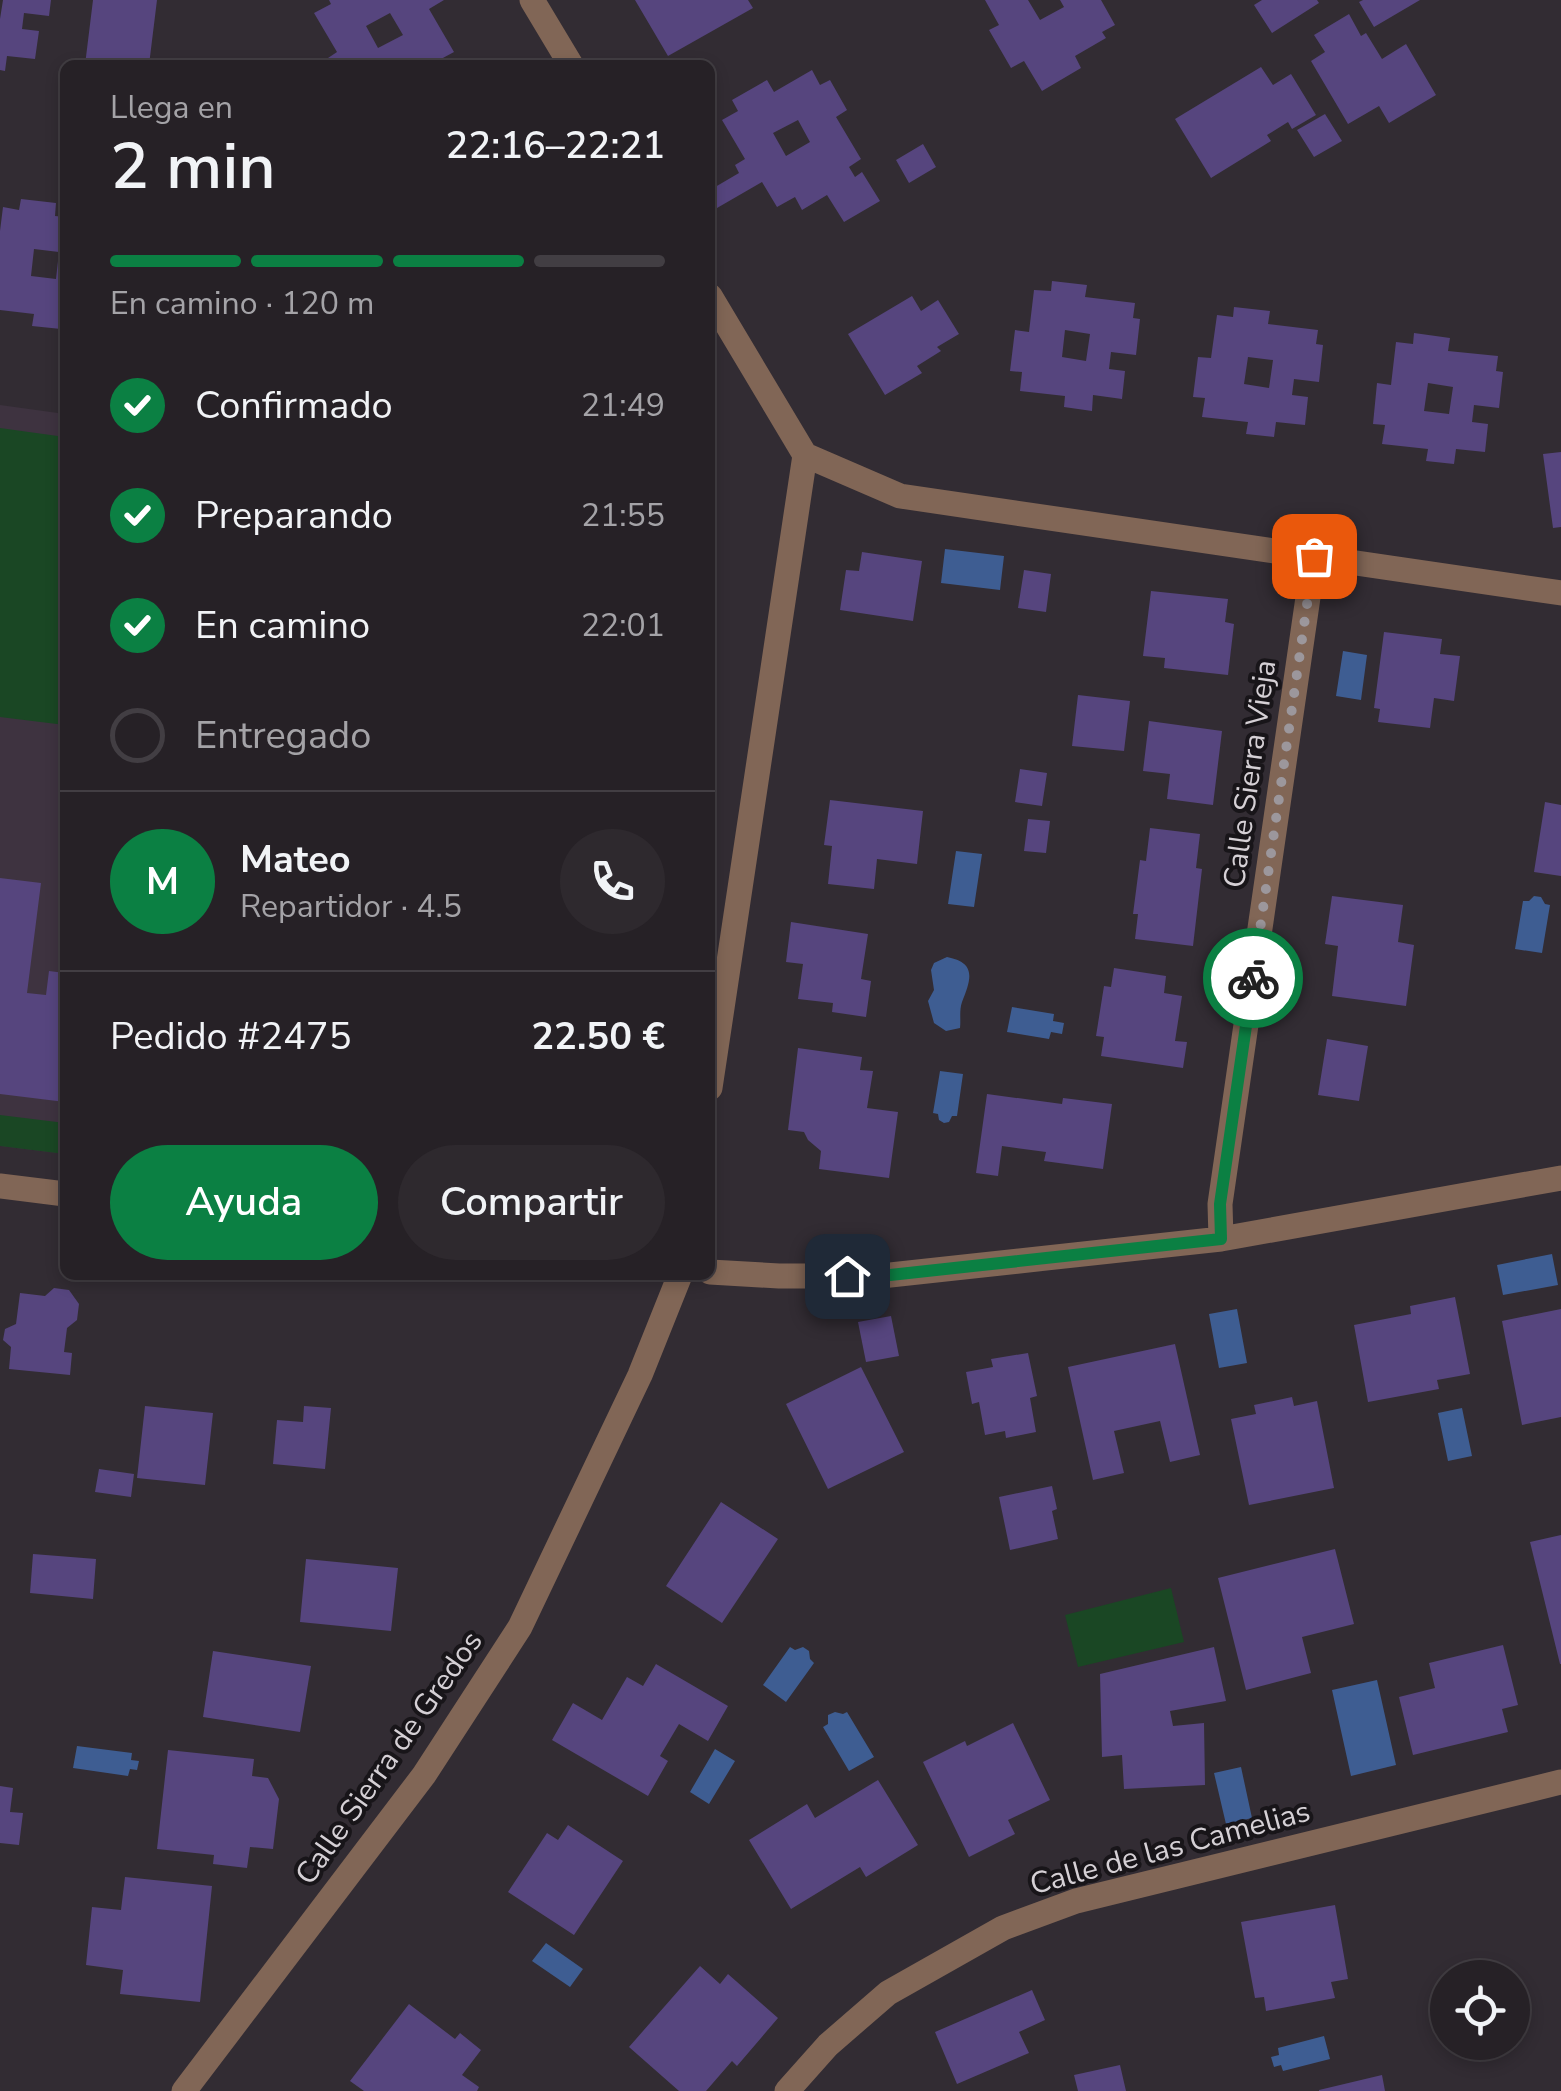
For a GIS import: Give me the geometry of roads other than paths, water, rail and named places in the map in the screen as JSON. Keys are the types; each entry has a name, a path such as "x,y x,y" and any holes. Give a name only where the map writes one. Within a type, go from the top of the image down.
{"street":[{"path":"532,0 568,60"},
{"path":"715,304 805,455 900,496 1561,593"},
{"path":"715,1055 805,455"},
{"name":"Calle Sierra Vieja","path":"1221,1239 1220,1204 1314,556"},
{"path":"715,1272 881,1276 1221,1239 1561,1178"},
{"path":"0,1186 60,1193"},
{"name":"Calle Sierra de Gredos","path":"184,2091 424,1775 520,1626 640,1375 678,1280"},
{"name":"Calle de las Camelias","path":"787,2091 828,2045 888,1993 1003,1928 1076,1900 1561,1782"}],"water":[{"path":"945,549 1004,556 1000,590 941,583"},
{"path":"1343,651 1367,655 1361,700 1336,696"},
{"path":"956,851 982,854 974,907 948,904"},
{"path":"1534,896 1550,905 1542,953 1515,949 1523,901"},
{"path":"947,957 963,963 969,979 961,1005 960,1028 946,1031 934,1023 928,1001 934,990 934,963"},
{"path":"1012,1007 1054,1014 1053,1021 1064,1023 1062,1034 1051,1032 1049,1039 1007,1032"},
{"path":"940,1071 963,1074 957,1116 944,1123 933,1113"},
{"path":"1552,1254 1558,1285 1503,1295 1497,1265"},
{"path":"1237,1309 1247,1363 1219,1368 1209,1314"},
{"path":"1462,1408 1472,1456 1448,1461 1438,1413"},
{"path":"790,1647 809,1651 814,1663 786,1702 763,1685"},
{"path":"1377,1680 1396,1765 1351,1776 1332,1690"},
{"path":"847,1712 874,1757 849,1771 823,1727 828,1724 828,1715"},
{"path":"77,1746 132,1753 131,1760 139,1761 137,1770 130,1769 128,1776 73,1768"},
{"path":"715,1749 735,1761 709,1804 690,1792"},
{"path":"1241,1767 1252,1818 1226,1824 1214,1773"},
{"path":"546,1943 583,1969 570,1987 532,1961"},
{"path":"1324,2036 1330,2059 1283,2071 1281,2065 1274,2067 1271,2057 1279,2055 1278,2048"}]}
